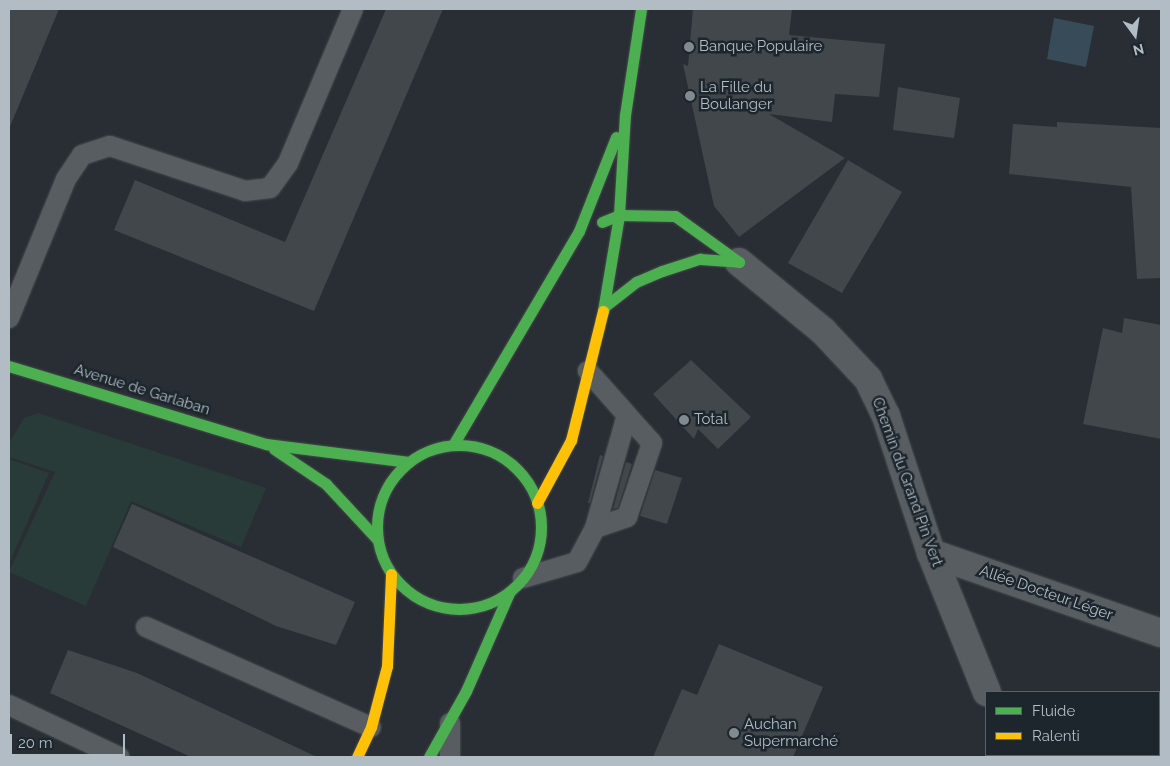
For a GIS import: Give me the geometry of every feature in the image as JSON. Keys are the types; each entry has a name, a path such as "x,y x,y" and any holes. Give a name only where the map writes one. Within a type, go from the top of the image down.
{"main road":[{"path":"538,503 571,440 604,307 619,215 625,115 641,9"},
{"path":"452,445 578,231 625,115"},
{"path":"578,231 619,215 676,216 739,262"},
{"path":"604,307 636,282 662,271 700,259 739,262"},
{"name":"Avenue de Garlaban","path":"9,366 266,444 409,462"},
{"name":"Avenue de Garlaban","path":"266,444 326,484 377,539"},
{"path":"357,757 371,727 387,666 391,574 377,539 378,510 389,483 409,462 430,450 452,445 480,448 506,459 526,479 538,503 541,530 536,555 516,584 450,723 429,757"},
{"path":"391,574 416,597 447,608 480,606 516,584"}],"street":[{"name":"Chemin du Grand Pin Vert","path":"739,262 823,331 868,379 886,416 931,553 987,691"},
{"name":"Allée Docteur Léger","path":"931,553 1161,632"}],"lane":[{"path":"9,318 66,179 82,155 110,146 245,191 270,188 288,163 354,9"},
{"path":"588,372 652,443 627,517 595,528"},
{"path":"516,584 577,562 595,528 627,415"},
{"path":"146,627 371,727"},
{"path":"9,705 119,757"},
{"path":"450,723 450,757"}],"shaded area":[{"path":"38,413 266,488 241,547 131,501 86,606 9,572 55,472 9,457 9,443 24,418"},
{"path":"9,459 49,473 9,564"}],"water":[{"path":"1054,18 1094,26 1086,67 1047,59"}],"building":[{"path":"9,9 59,9 9,129"},
{"path":"386,9 443,9 314,311 114,230 135,180 285,242"},
{"path":"693,9 792,9 789,35 885,44 879,97 835,94 832,122 769,114 845,158 739,237 714,206 683,64 688,66"},
{"path":"898,87 960,98 954,138 893,130"},
{"path":"1057,122 1161,128 1161,278 1137,279 1131,187 1009,174 1013,124 1057,127"},
{"path":"848,160 902,192 842,293 788,263"},
{"path":"1124,318 1161,325 1161,439 1083,424 1103,328 1122,333"},
{"path":"691,360 751,417 718,449 698,429 694,439 653,394"},
{"path":"600,455 603,456 590,503 588,503"},
{"path":"626,462 632,464 618,508 613,509"},
{"path":"655,470 682,478 667,524 640,516"},
{"path":"132,504 355,602 336,645 276,626 113,547"},
{"path":"719,644 823,687 793,757 653,757 682,689 697,695"},
{"path":"68,650 137,673 317,757 191,757 50,693"}],"traffic: fast":[{"path":"603,311 619,215 625,115 641,9"},
{"path":"453,445 579,231 616,137"},
{"path":"602,222 619,215 675,216 739,262"},
{"path":"604,307 636,282 662,271 700,259 739,262"},
{"path":"9,366 266,444 409,462"},
{"path":"459,445 483,449 504,459 517,469 527,482 537,503 541,527 537,551 527,572 517,585 504,595 483,605 459,609 435,605 414,595 401,585 391,572 381,551 377,527 381,503 391,482 401,469 414,459 435,449 459,445"},
{"path":"274,449 326,484 377,539"},
{"path":"429,757 466,691 510,591"}],"traffic: slow":[{"path":"537,503 571,440 603,311"},
{"path":"357,757 371,727 387,666 391,574"}],"place":[{"name":"Banque Populaire","path":"689,47"},
{"name":"La Fille du Boulanger","path":"690,96"},
{"name":"Total","path":"684,420"},
{"name":"Auchan Supermarché","path":"734,733"}]}
